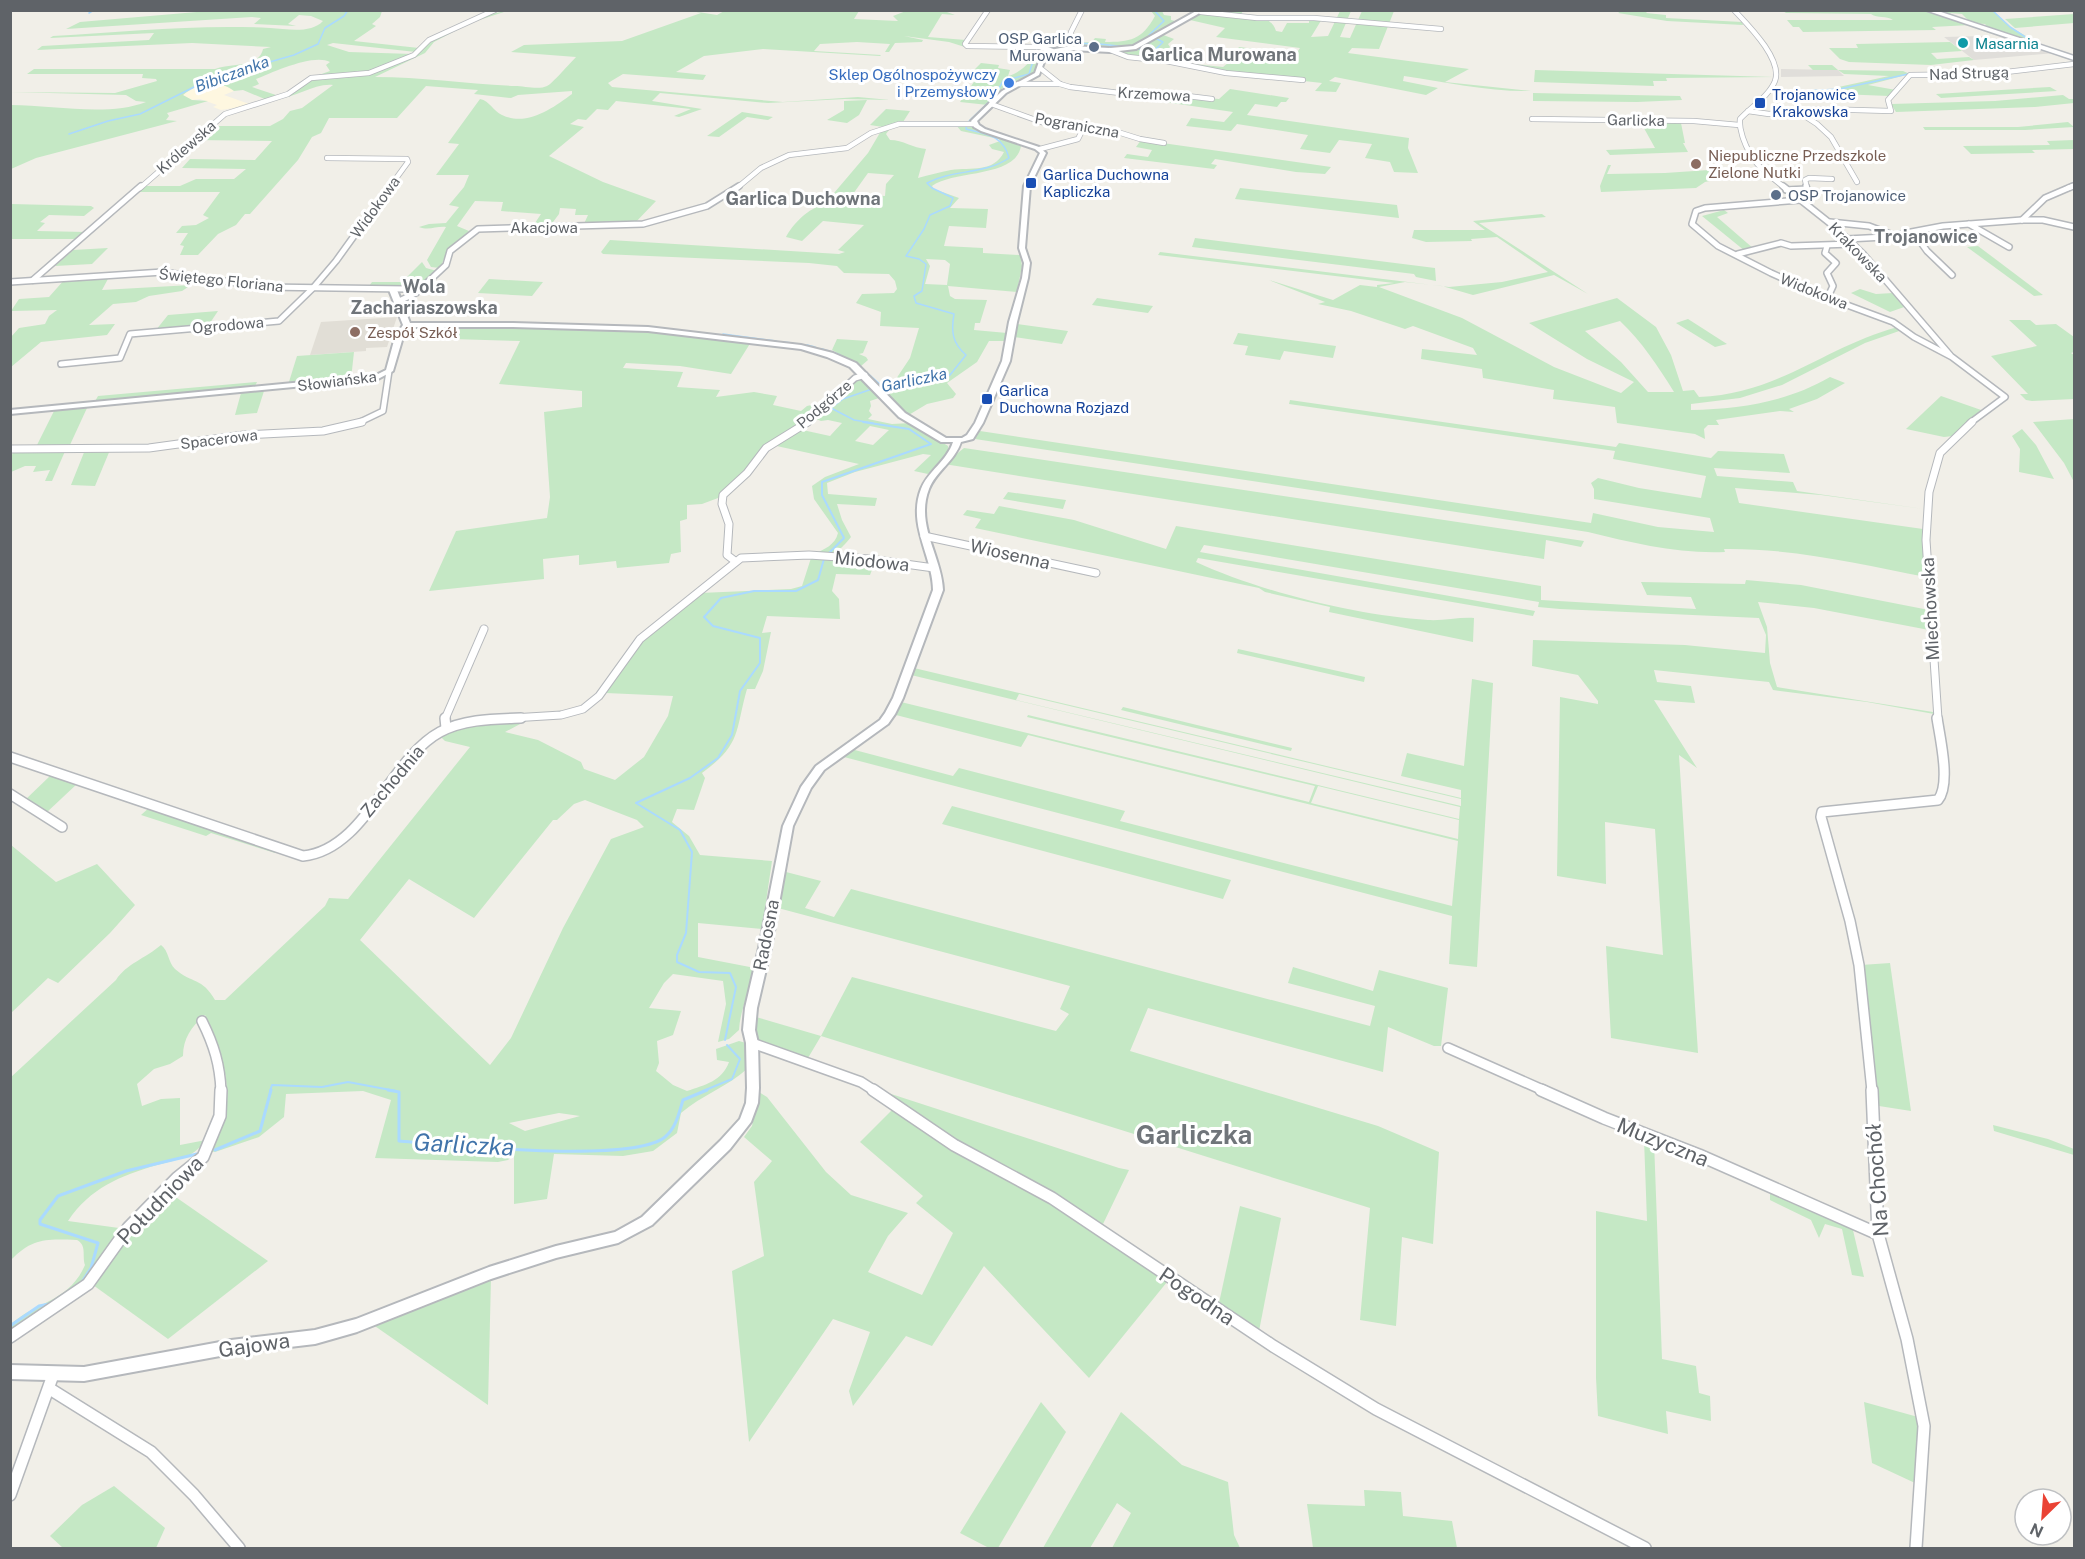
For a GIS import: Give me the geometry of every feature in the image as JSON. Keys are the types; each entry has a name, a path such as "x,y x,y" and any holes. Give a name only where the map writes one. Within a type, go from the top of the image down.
{"main road":[{"path":"1928,10 2074,58"}],"street":[{"name":"Królewska","path":"33,280 225,114 288,94 310,78 330,75 355,76 369,73 417,53 426,43 460,24 495,10"},
{"path":"987,10 965,44 1046,49 1132,48 1202,11 1257,18 1314,18 1441,29"},
{"path":"1046,49 1070,42 1072,28 1082,10"},
{"path":"1734,10 1769,53 1777,69 1777,76 1770,89 1740,119 1739,125"},
{"path":"1046,49 1036,74 1004,92 987,105 969,124 1040,149 1078,139 1083,127"},
{"path":"1110,50 1128,57 1166,61 1226,73 1302,81"},
{"name":"Nad Strugą","path":"1748,111 1769,114 1836,109 1891,111 1888,100 1910,75 1989,74 2074,64"},
{"name":"Krzemowa","path":"1040,68 1060,84"},
{"name":"Krzemowa","path":"1018,84 1060,84 1080,90 1150,97 1163,93 1212,99"},
{"name":"Pograniczna","path":"987,105 1044,123 1112,129 1140,140 1164,143"},
{"path":"1796,111 1817,124 1831,137 1857,182"},
{"name":"Garlicka","path":"1532,119 1666,120 1739,125"},
{"name":"Akacjowa","path":"399,301 420,289 446,265 450,251 477,229 632,226 695,211 725,196 761,168 786,156 847,148 871,133 899,124 969,124"},
{"name":"Krakowska","path":"1739,125 1749,155 1755,164 1830,222 1952,357"},
{"path":"420,289 393,290 407,325 569,326 679,332 801,347 853,365 902,415 944,440 957,441 970,437 979,423 1006,361 1027,263 1022,248 1027,186 1042,157 1043,153 1040,149"},
{"name":"Widokowa","path":"313,288 336,261 408,162 407,159 400,158 327,158"},
{"path":"1786,189 1807,189 1806,180 1809,178 1832,179"},
{"path":"2022,220 2037,203 2060,190 2074,186"},
{"name":"Widokowa","path":"1800,201 1730,205 1695,212 1692,224 1718,246 1771,273 1884,318 1952,357"},
{"path":"1847,239 1914,233 1942,226 2022,220 2043,220 2074,227"},
{"path":"1830,222 1869,226 1894,235"},
{"path":"1969,224 2009,247"},
{"path":"1914,233 1927,251 1952,275"},
{"path":"1737,254 1781,243 1791,246 1852,244"},
{"path":"1827,246 1825,252 1836,263 1827,273 1833,286 1828,297"},
{"name":"Świętego Floriana","path":"11,282 163,272 265,287 385,288 393,290"},
{"name":"Ogrodowa","path":"61,364 120,358 130,334 279,321 313,288"},
{"path":"406,289 410,290 409,296"},
{"name":"Słowiańska","path":"10,412 378,377 389,371 399,337 407,325"},
{"name":"Miechowska","path":"1822,812 1938,800 1942,798 1945,790 1934,689 1926,540 1929,492 1940,453 1970,423 2005,397 1952,357"},
{"name":"Spacerowa","path":"10,449 150,448 256,434 311,432 342,428 358,424 383,411 389,371"},
{"name":"Podgórze","path":"735,561 727,555 729,524 721,500 723,495 747,472 766,448 809,421 855,378 865,375"},
{"name":"Radosna","path":"489,1273 556,1252 618,1237 647,1221 719,1151 745,1122 753,1096 752,1043 749,1030 751,1008 788,826 806,787 820,768 884,722 898,698 937,596 938,585 924,536 923,496 930,479 955,449 957,441"},
{"name":"Wiosenna","path":"924,536 1096,573"},
{"name":"Zachodnia","path":"10,756 303,855 315,857 324,854 342,840 422,745 446,728 464,724 565,714 584,709 601,693 628,651 640,639 735,561 760,556 809,555"},
{"name":"Miodowa","path":"809,555 869,559 934,568"},
{"path":"446,728 444,722 447,712 484,629"},
{"path":"10,794 62,827"},
{"name":"Na Chochół","path":"1822,812 1850,921 1858,964 1872,1094 1878,1234 1907,1340 1924,1426 1916,1548"},
{"name":"Południowa","path":"10,1336 88,1284 136,1220 177,1178 203,1157 220,1116 221,1095 220,1069 214,1045 202,1021"},
{"name":"Pogodna","path":"752,1043 861,1082 954,1145 1052,1198 1273,1346 1376,1409 1548,1500 1645,1548"},
{"name":"Muzyczna","path":"1448,1048 1613,1122 1699,1155 1878,1234"},
{"name":"Gajowa","path":"10,1372 52,1382 231,1347 315,1337 357,1325 489,1273"},
{"path":"10,1495 52,1382 151,1452 194,1495 238,1548"}],"shaded area":[{"path":"1982,36 1999,47 2032,46 2055,53 1974,60 1944,37"},
{"path":"1781,69 1838,70 1844,76 1781,77"},
{"path":"211,84 227,86 234,91 224,95 252,105 221,110 213,107 217,105 200,99 192,100 182,95 198,86"},
{"name":"Zespół Szkół","path":"397,317 387,347 366,348 366,351 310,355 321,322"}],"green space":[{"path":"220,10 382,11 380,17 372,24 376,26 354,41 419,48 416,52 333,43 327,45 349,52 413,54 365,74 316,76 330,71 326,65 330,62 323,60 283,68 256,79 259,84 252,87 279,96 267,100 243,90 234,91 222,85 201,85 183,95 192,100 208,101 167,113 169,116 166,120 177,121 36,158 11,169 11,105 97,110 115,109 146,102 136,101 126,95 11,92 115,93 157,81 142,78 143,74 27,74 34,69 215,69 250,62 260,55 263,49 271,47 192,43 37,50 42,46 149,40 154,33 50,38 53,36 216,27 298,30 312,28 323,21 311,16 299,15 288,24 296,26 254,24 261,18 252,17 66,29 80,22"},
{"path":"726,10 859,11 854,19 898,21 893,16 906,11 949,11 947,12 955,15 942,14 928,37 966,40 968,48 949,42 904,36 923,40 922,42 895,43 889,52 885,52 890,44 857,42 820,44 814,51 880,56 763,49 704,56 676,72 706,75 703,80 623,74 608,83 612,87 783,102 858,97 890,100 845,99 768,103 660,93 652,101 702,109 679,117 674,116 691,109 616,101 608,110 597,109 586,120 578,119 570,124 584,127 549,156 603,182 656,201 633,225 583,226 588,215 575,215 576,209 560,208 559,214 550,226 533,226 541,214 501,211 503,202 475,201 457,226 469,231 448,250 440,268 431,267 427,260 446,227 426,229 419,227 446,223 459,207 449,205 464,187 469,175 436,175 459,144 448,143 480,99 502,115 521,119 548,110 572,94 572,91 518,95 511,98 474,94 478,90 426,86 397,118 329,118 321,133 312,137 298,160 250,214 245,214 236,225 218,234 198,255 180,255 184,246 180,245 188,233 176,233 182,226 196,225 209,218 203,215 220,192 138,192 144,186 180,186 196,179 234,179 246,169 182,168 190,159 255,160 272,141 194,140 211,126 270,126 283,119 290,111 302,108 333,85 319,86 277,99 312,79 356,76 418,54 432,41 479,16 507,11 470,23 434,42 425,53 375,77 544,87 553,82 576,57 511,52 524,45 622,41 701,13 692,11 717,15"},
{"path":"1623,10 1648,11 1646,13 1666,15 1666,18 1742,22 1743,25 1667,21 1618,13"},
{"path":"1151,11 1162,11 1164,15 1171,16 1171,20 1179,22 1158,33 1174,39 1168,44 1170,47 1166,52 1168,54 1185,57 1166,59 1138,57 1111,49 1110,46 1045,48 1092,42 1095,38 1106,39 1105,42 1134,38 1150,24 1155,16"},
{"path":"1206,11 1243,11 1240,16 1267,20 1271,22 1276,31 1282,32 1287,23 1309,23 1309,19 1322,19 1311,37 1328,36 1340,11 1351,11 1340,37 1350,38 1362,11 1394,11 1379,49 1352,48 1348,53 1469,69 1445,82 1531,91 1484,88 1404,76 1403,81 1438,88 1426,95 1335,77 1329,81 1341,83 1336,92 1315,91 1322,83 1222,72 1185,63 1223,67 1234,58 1232,57 1239,47 1296,54 1300,48 1216,37 1225,28 1190,20"},
{"path":"1783,11 1926,11 1970,25 1932,27 1936,30 1803,32 1799,27 1793,27 1787,20 1893,20 1871,14 1786,13"},
{"path":"1933,11 1993,11 2011,27 2039,44 1989,29 1985,24 1971,23 1962,14 1950,13 1954,18"},
{"path":"2074,14 2074,23 2015,28 2005,19"},
{"path":"1950,42 1962,51 1931,53 1937,59 1969,57 1974,60 1931,65 1849,62 1840,59 1829,48 1858,48 1856,44"},
{"path":"1043,49 1047,50 1038,62 1036,71 1019,82 1011,80 1005,82 1006,84 988,105 960,102 976,79 967,77 981,63 999,65 998,68 1010,70 1008,76 1023,68"},
{"path":"1184,58 1184,63 1172,60"},
{"path":"1808,65 1832,65 1838,70 1813,70"},
{"path":"1535,70 1774,77 1666,78 1667,81 1653,81 1654,86 1534,82"},
{"path":"1838,70 1903,71 1910,74 1868,85 1896,90 1889,96 1839,94 1834,88 1889,76 1844,74"},
{"path":"2050,87 2057,91 1941,98 1936,94"},
{"path":"1230,89 1289,98 1277,107 1255,104 1247,115 1409,138 1408,148 1418,173 1394,172 1390,162 1365,158 1372,144 1339,140 1330,153 1300,149 1308,135 1237,124 1231,131 1186,126 1191,118 1224,122 1233,112 1151,100 1152,97 1158,98 1164,94 1219,99"},
{"path":"1533,93 1680,96 1682,100 1533,101"},
{"path":"2063,95 2074,99 2074,103 2035,107 1896,112 1891,104 1995,101"},
{"path":"867,100 859,115 847,123 827,120 844,110 844,101"},
{"path":"886,109 910,111 903,122 883,127 870,125"},
{"path":"742,112 773,117 768,120 747,117 719,137 707,136"},
{"path":"1640,121 1681,123 1685,143 1683,143 1688,152 1610,155 1606,150 1655,148"},
{"path":"2068,122 2074,127 2025,130 1925,130 1923,127 2018,127"},
{"path":"956,125 970,125 1021,146 1017,156 1008,164 942,181 932,186 934,189 959,198 950,208 988,209 986,228 949,226 944,246 983,248 983,253 1020,255 1022,266 1017,292 948,286 950,296 955,299 987,300 980,323 975,323 974,330 1007,333 1007,341 989,341 977,362 947,383 956,394 953,398 927,404 907,416 878,384 896,379 910,358 919,328 880,326 881,312 856,303 862,294 894,293 897,289 895,281 889,274 844,273 837,266 809,263 603,254 601,252 610,240 839,254 845,252 838,250 864,225 823,221 802,241 786,237 802,217 813,209 823,206 868,153 881,131 892,126 886,134 890,140 926,149 918,178 951,170 988,166 999,159 1004,152 992,149 989,145 1000,141 999,139 961,131","holes":["868,173 894,175 886,184 885,196 853,194","926,259 945,260 950,264 947,285 925,284 930,266"]},
{"path":"1141,140 1331,167 1325,174 1296,172 1215,159 1211,164 1217,165 1214,169 1124,158 1127,154 1148,157 1152,150 1136,147"},
{"path":"2074,140 2074,149 2032,150 2035,153 1971,154 1963,146 2050,145 2047,141"},
{"path":"1608,165 1611,165 1607,174 1709,170 1715,175 1741,174 1705,182 1696,188 1601,192 1600,186"},
{"path":"1240,188 1397,205 1399,218 1235,199"},
{"path":"11,204 91,206 94,208 84,216 49,215 40,222 45,223 37,231 87,232 79,239 11,239"},
{"path":"1724,210 1728,213 1717,217 1754,249 1745,251 1702,216"},
{"path":"1542,214 1546,217 1479,223 1588,294 1554,275 1473,295 1443,286 1502,282 1548,272 1497,237 1471,239 1472,241 1426,242 1412,238 1414,230 1485,230 1473,221"},
{"path":"1195,238 1435,268 1436,281 1416,277 1414,274 1192,247"},
{"path":"1978,246 2043,295 2034,296 1967,247"},
{"path":"108,248 92,264 55,266 73,250"},
{"path":"1160,252 1430,285 1405,282 1379,287 1462,318 1554,367 1621,393 1634,382 1587,359 1529,323 1617,298 1656,327 1671,355 1683,391 1694,390 1699,397 1728,394 1754,387 1778,379 1872,335 1898,327 1902,330 1865,343 1782,385 1740,398 1691,404 1691,410 1745,406 1797,393 1830,377 1845,383 1817,399 1789,409 1794,412 1780,411 1716,420 1719,425 1708,425 1704,429 1705,439 1695,434 1617,423 1615,407 1553,399 1554,390 1483,378 1482,369 1421,359 1422,349 1477,355 1473,348 1413,326 1405,329 1351,311 1318,304 1325,302 1269,280 1333,300 1360,285 1377,287 1377,285 1394,283 1158,255","holes":["1620,321 1649,355 1674,392 1648,392 1621,362 1585,331"]},
{"path":"422,262 426,268 437,271 418,288 369,286 372,282 402,282"},
{"path":"109,277 102,290 191,285 182,291 149,296 136,302 113,304 89,325 115,324 107,335 41,342 11,367 11,337 19,328 45,324 49,316 57,310 11,311 19,299 49,297 65,279"},
{"path":"489,279 543,282 532,296 478,293"},
{"path":"1860,289 1876,294 1893,293 1907,306 1890,312 1851,293"},
{"path":"1097,298 1153,306 1148,313 1092,305"},
{"path":"218,311 208,326 156,330 168,315"},
{"path":"1688,319 1727,344 1715,347 1676,323"},
{"path":"2009,320 2030,320 2036,325 2056,324 2074,337 2074,352 2071,353 2074,355 2074,399 2032,401 2026,400 2020,394 2028,394 1991,356 2037,346"},
{"path":"1017,324 1068,331 1062,344 1014,337"},
{"path":"459,326 649,331 751,342 731,374 680,366 626,363 623,368 683,372 677,387 720,390 716,397 754,392 777,396 773,405 801,411 807,406 825,402 818,411 753,463 718,498 702,504 687,505 687,519 680,521 681,552 671,554 669,563 617,568 616,561 579,565 579,555 543,559 544,579 429,591 456,531 547,518 550,497 544,412 582,407 582,391 499,384 520,341 452,339"},
{"path":"1238,333 1336,346 1333,358 1284,351 1280,360 1245,355 1248,346 1233,344"},
{"path":"837,339 868,341 863,353 859,354 868,360 861,366 832,350"},
{"path":"354,352 351,379 288,385 297,356"},
{"path":"862,378 882,397 870,401 869,411 872,415 868,419 892,424 911,423 948,446 949,451 928,474 914,471 931,455 923,454 855,472 827,483 828,494 877,498 875,506 837,504 851,537 843,547 835,552 814,554 832,544 838,533 814,499 812,486 825,477 859,464 772,445 798,429 830,436 842,423 816,419 854,381","holes":["870,426 889,430 873,445 855,441"]},
{"path":"257,382 254,388 94,403 98,396"},
{"path":"264,391 257,413 235,415 241,393"},
{"path":"1941,396 1984,411 1953,436 1944,437 1906,429"},
{"path":"1290,400 1616,447 1619,443 1711,458 1718,451 1784,454 1790,473 1714,468 1717,476 1793,482 1797,491 1924,509 1821,495 1735,488 1739,503 1923,529 1926,577 1775,551 1724,549 1725,552 1707,552 1673,549 1588,532 975,439 980,431 1591,523 1593,513 1658,527 1714,532 1710,518 1594,499 1594,489 1591,483 1598,478 1639,488 1701,498 1706,476 1613,459 1615,451 1289,404"},
{"path":"87,408 69,447 36,447 54,411"},
{"path":"2074,419 2074,482 2064,463 2033,422"},
{"path":"2022,429 2036,445 2054,479 2019,472 2020,449 2012,436"},
{"path":"964,448 1584,541 1581,547 1546,540 1544,559 944,464"},
{"path":"14,449 66,449 52,481 45,481 50,470 33,472 36,466 25,466 11,472 11,458"},
{"path":"85,450 110,450 95,486 71,485"},
{"path":"1008,492 1066,500 1063,509 1003,499"},
{"path":"999,506 1074,520 1166,549 1176,526 1541,586 1541,600 1696,609 1691,597 1647,595 1641,582 1745,584 1746,580 1801,585 1929,610 1929,630 1814,608 1758,602 1767,627 1770,663 1777,687 1933,712 1934,714 1867,702 1773,690 1769,682 1654,670 1657,682 1691,686 1695,703 1654,700 1697,768 1679,755 1698,1053 1611,1038 1606,946 1663,955 1655,829 1605,822 1606,884 1557,876 1560,697 1598,704 1598,701 1578,675 1532,666 1533,640 1685,645 1765,653 1766,635 1759,618 1538,607 1539,602 1204,545 1200,552 1535,611 1533,616 1198,558 1196,562 1249,583 1341,608 1401,618 1439,620 1474,618 1473,642 1329,612 1330,607 1265,592 1259,588 975,528 981,519 963,515 967,510 994,514"},
{"path":"811,558 875,562 870,575 836,574 832,591 839,599 840,619 767,616 762,633 771,632 763,671 755,689 747,689 731,745 715,763 702,773 705,778 694,810 677,809 672,822 689,836 700,855 772,861 762,929 698,923 698,957 755,968 741,1014 739,1030 729,1039 718,1042 726,1004 723,981 673,974 664,983 649,1008 681,1011 673,1035 657,1041 659,1063 656,1071 673,1085 687,1091 717,1078 729,1062 717,1060 716,1049 739,1041 746,1043 747,1069 681,1113 677,1133 653,1151 623,1156 554,1154 547,1199 514,1204 514,1155 508,1160 498,1162 375,1158 391,1100 363,1091 286,1094 284,1117 259,1137 215,1152 208,1151 224,1117 227,1093 224,1065 205,1015 189,1033 183,1056 170,1064 154,1069 137,1084 142,1106 161,1099 180,1098 180,1145 206,1140 190,1155 118,1179 86,1200 68,1221 119,1228 84,1284 11,1334 11,1324 70,1287 85,1265 83,1248 77,1240 58,1239 34,1243 11,1260 10,1078 120,974 161,945 175,969 201,984 215,1000 225,1000 325,906 329,898 348,899 470,747 445,741 438,734 473,724 521,720 522,723 505,732 538,740 581,762 584,769 615,780 644,757 668,716 673,696 606,693 638,645 700,593 791,589 802,586","holes":["585,800 637,820 644,827 611,839 563,928 511,1038 490,1065 360,940 409,879 474,918 553,820 557,820 574,804","559,1113 580,1116 525,1131 509,1123"]},
{"path":"1238,649 1365,677 1364,682 1237,653"},
{"path":"914,668 1461,798 1461,790 1401,776 1407,753 1464,766 1472,679 1493,683 1477,967 1449,964 1452,916 844,757 851,749 953,776 959,768 1125,811 1120,821 1452,906 1458,841 1028,735 1021,747 896,715 901,702 1309,802 1315,786 1027,717 1028,715 1459,819 1460,807 911,675","holes":["1019,694 1461,799 1461,806 1016,700","1318,786 1459,820 1458,839 1311,803"]},
{"path":"1123,707 1292,748 1291,751 1121,710"},
{"path":"50,776 78,783 46,813 24,801"},
{"path":"952,806 1231,880 1223,899 942,824"},
{"path":"150,807 279,850 275,853 211,833 206,836 141,815"},
{"path":"11,845 56,882 97,864 135,905 110,933 58,983 48,978 11,1013"},
{"path":"786,872 821,881 805,908 834,917 851,889 1370,1026 1375,1006 1288,983 1293,967 1373,991 1379,970 1448,988 1441,1046 1434,1046 1388,1027 1383,1072 1148,1008 1130,1051 1378,1126 1439,1152 1433,1244 1402,1237 1396,1326 1360,1320 1370,1208 821,1036 852,977 1056,1031 1069,1014 1060,1009 1070,986 778,908"},
{"path":"1890,963 1911,1111 1879,1106 1861,965"},
{"path":"756,1017 821,1036 808,1058 760,1042 754,1035"},
{"path":"759,1092 767,1097 826,1172 851,1195 908,1213 888,1236 868,1272 922,1295 953,1233 916,1203 923,1196 860,1142 893,1109 1038,1196 1167,1282 1089,1378 984,1266 932,1346 906,1336 853,1406 849,1391 870,1332 833,1319 749,1442 732,1271 764,1256 754,1182 772,1161 744,1137 752,1126"},
{"path":"888,1093 1129,1170 1103,1224 956,1141"},
{"path":"1993,1125 2048,1139 2074,1149 2074,1155 1994,1131"},
{"path":"1644,1139 1654,1141 1662,1359 1696,1366 1699,1393 1710,1396 1711,1421 1666,1411 1668,1434 1598,1416 1596,1211 1647,1221"},
{"path":"1770,1190 1852,1226 1864,1277 1852,1275 1842,1229 1825,1224 1819,1238 1811,1220 1770,1200"},
{"path":"167,1191 268,1261 168,1339 93,1285 132,1228"},
{"path":"1240,1206 1281,1218 1259,1331 1219,1303"},
{"path":"491,1277 488,1405 372,1324"},
{"path":"1041,1402 1066,1432 998,1548 989,1548 960,1533"},
{"path":"1864,1402 1918,1417 1919,1447 1915,1483 1872,1463"},
{"path":"1121,1412 1182,1465 1228,1482 1234,1535 1240,1548 1112,1548 1131,1513 1117,1503 1090,1548 1043,1548"},
{"path":"114,1486 165,1528 156,1548 63,1548 50,1536 82,1505"},
{"path":"1364,1490 1401,1492 1403,1516 1452,1521 1457,1548 1313,1548 1307,1504 1365,1506"}],"waterway":[{"path":"89,13 94,10"},
{"name":"Bibiczanka","path":"69,134 108,121 140,114 210,79 294,55 318,44 325,28 344,16 348,10"},
{"name":"Garliczka","path":"1135,49 1156,49 1163,42 1149,35 1164,21 1154,10"},
{"path":"1992,10 2010,27 2036,44"},
{"name":"Garliczka","path":"878,388 950,375 966,355 958,346 954,336 954,314 916,303 914,296 922,291 926,264 919,259 906,256 924,229 930,215 950,206 953,198 932,188 927,183 989,167 1009,158 1003,144 987,134 966,129 967,123 994,97 1003,81 1029,74 1035,58 1045,50 1067,44 1126,47"},
{"path":"1782,96 1786,92 1840,89 1908,74"},
{"path":"723,334 776,341"},
{"path":"782,342 793,343"},
{"path":"795,344 800,344"},
{"path":"807,345 815,347"},
{"path":"822,349 838,354 859,366"},
{"path":"864,370 882,386"},
{"name":"Garliczka","path":"872,389 843,399 831,408 854,420 873,423"},
{"name":"Garliczka","path":"828,554 844,538 822,495 822,482 931,444 909,429 863,422"},
{"name":"Garliczka","path":"725,1040 736,987 730,973 699,972 677,962 677,955 686,933 692,852 680,830 636,803 690,778 718,758 732,735 740,691 760,663 760,638 713,626 704,617 721,598 754,591 796,591 818,580 824,559"},
{"name":"Garliczka","path":"703,1091 732,1079 740,1059 727,1045"},
{"name":"Garliczka","path":"270,1091 272,1085 322,1087 348,1082 396,1091"},
{"name":"Garliczka","path":"215,1150 260,1131 271,1090"},
{"name":"Garliczka","path":"388,1090 399,1092 399,1141 538,1151 616,1150 646,1145 669,1133 683,1100 707,1090"},
{"name":"Garliczka","path":"82,1282 91,1268 98,1243 40,1224 40,1220 58,1196 126,1171 197,1154"},
{"name":"Garliczka","path":"10,1326 39,1306 49,1304"}],"place":[{"name":"Masarnia","path":"1963,43"},
{"name":"OSP Garlica Murowana","path":"1094,47"},
{"name":"Sklep Ogólnospożywczy i Przemysłowy","path":"1009,83"},
{"name":"Trojanowice Krakowska","path":"1760,103"},
{"name":"Niepubliczne Przedszkole Zielone Nutki","path":"1696,164"},
{"name":"Garlica Duchowna Kapliczka","path":"1031,183"},
{"name":"OSP Trojanowice","path":"1776,195"},
{"name":"Zespół Szkół","path":"355,332"},
{"name":"Garlica Duchowna Rozjazd","path":"987,399"}],"district":[{"name":"Garlica Murowana","path":"1219,54"},
{"name":"Garlica Duchowna","path":"803,198"},
{"name":"Trojanowice","path":"1926,236"},
{"name":"Wola Zachariaszowska","path":"424,296"},
{"name":"Garliczka","path":"1194,1134"}]}
